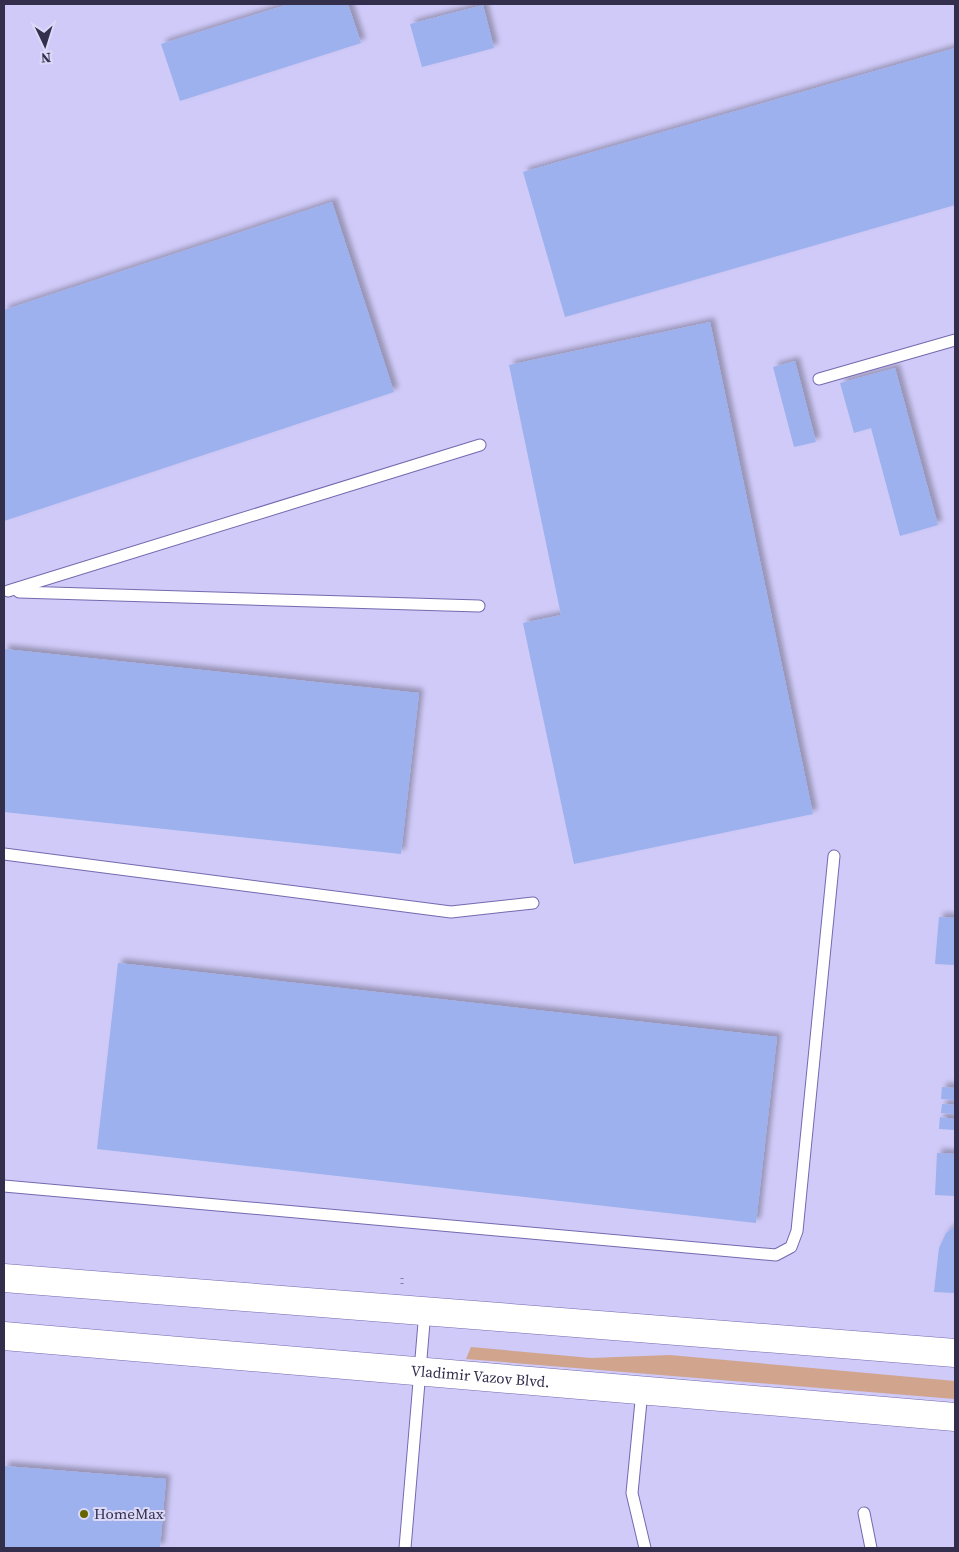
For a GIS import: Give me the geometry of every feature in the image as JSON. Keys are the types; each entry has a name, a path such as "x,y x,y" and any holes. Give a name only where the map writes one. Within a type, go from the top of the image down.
{"main road":[{"path":"4,1278 955,1353"},
{"name":"Vladimir Vazov Blvd.","path":"4,1336 955,1417"}],"lane":[{"path":"819,379 955,340"},
{"path":"6,591 480,445"},
{"path":"6,591 479,606"},
{"path":"4,854 451,912 533,903"},
{"path":"4,1186 776,1255 790,1247 797,1231 834,856"},
{"path":"405,1548 425,1310"},
{"path":"642,1391 632,1492 645,1548"},
{"path":"864,1513 871,1548"}],"shaded area":[{"path":"471,1347 591,1358 670,1355 955,1381 955,1399 466,1359"}],"building":[{"path":"289,4 348,4 361,43 180,101 161,44"},
{"path":"483,5 494,48 422,67 410,24"},
{"path":"955,48 955,205 565,317 523,172"},
{"path":"332,202 394,392 4,521 4,310"},
{"path":"710,322 813,814 574,864 523,623 561,615 509,365"},
{"path":"795,361 816,442 794,447 773,367"},
{"path":"895,368 938,525 900,536 871,428 854,433 840,383"},
{"path":"4,649 419,693 401,854 4,812"},
{"path":"939,917 955,918 955,965 935,964"},
{"path":"118,963 777,1037 756,1223 97,1149"},
{"path":"942,1087 955,1088 955,1100 941,1099"},
{"path":"942,1104 955,1105 955,1114 941,1113"},
{"path":"940,1117 955,1119 955,1130 939,1129"},
{"path":"937,1153 955,1154 955,1196 935,1195"},
{"path":"955,1226 955,1293 934,1292 939,1248 946,1233"},
{"name":"HomeMax","path":"4,1466 166,1479 160,1548 4,1548"}],"place":[{"name":"HomeMax","path":"84,1514"}]}
